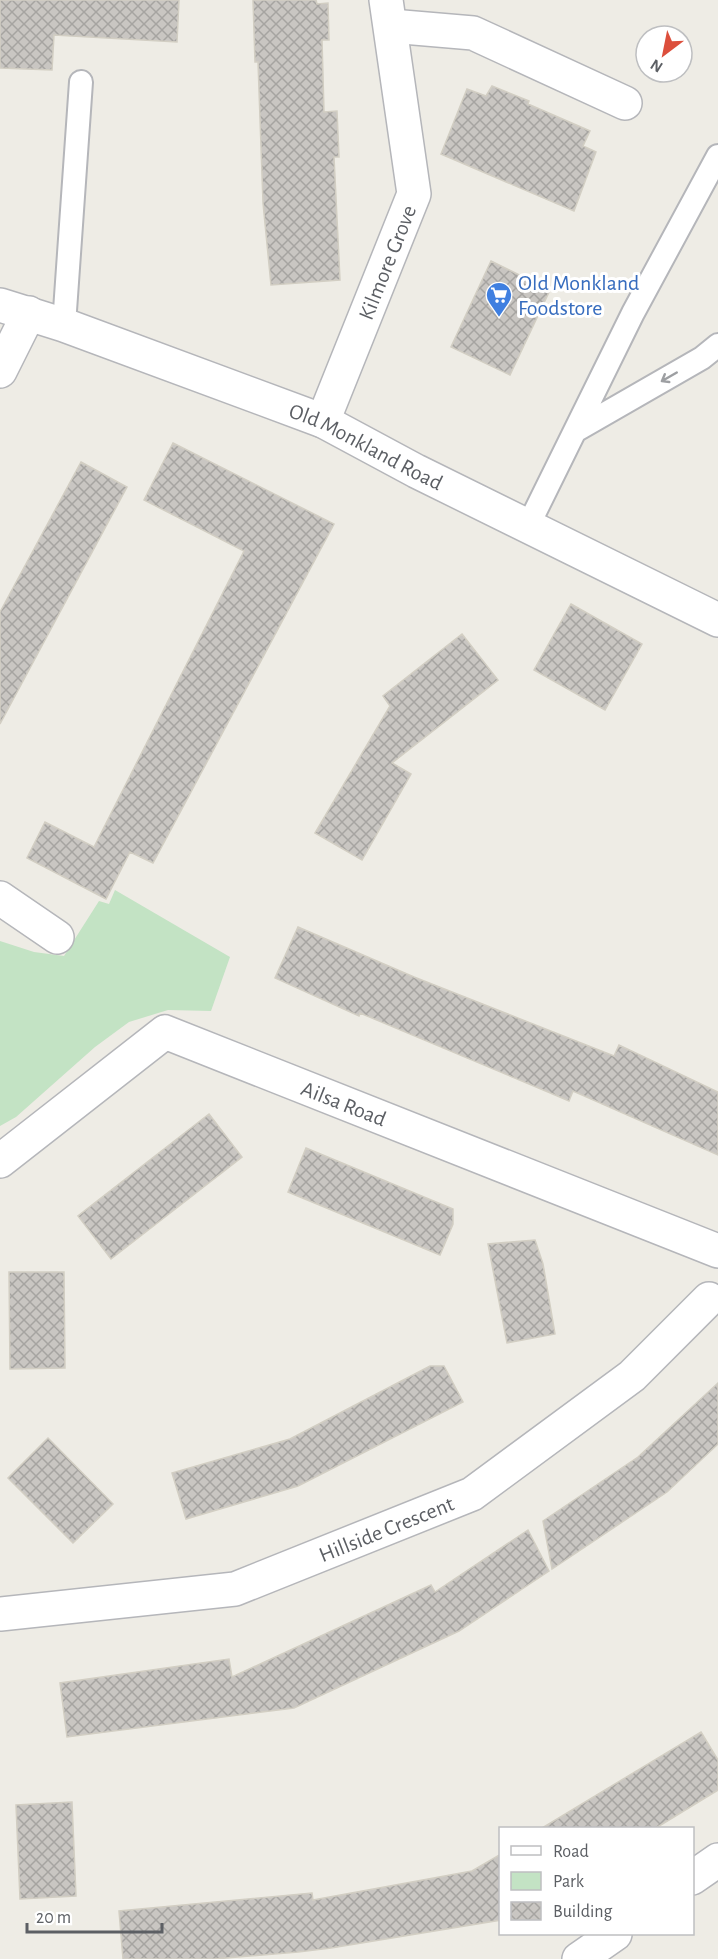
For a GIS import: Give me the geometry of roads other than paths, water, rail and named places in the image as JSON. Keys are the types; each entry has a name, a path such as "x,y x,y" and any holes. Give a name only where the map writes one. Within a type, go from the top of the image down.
{"street":[{"name":"Kilmore Grove","path":"323,421 414,194 389,13 473,33 625,103"},
{"name":"Old Monkland Road","path":"15,309 323,421 416,471 718,620"},
{"path":"0,371 15,309"},
{"path":"0,898 57,937"},
{"name":"Ailsa Road","path":"0,1161 165,1032 718,1251"},
{"name":"Hillside Crescent","path":"0,1614 236,1589 472,1494 632,1376 709,1299"},
{"path":"694,1877 718,1860"},
{"path":"579,1959 614,1935"}],"lane":[{"path":"64,325 81,82"},
{"path":"528,526 597,383 718,156"},
{"path":"575,431 702,358 718,345"}],"place":[{"name":"Old Monkland Foodstore","path":"499,318"}]}
